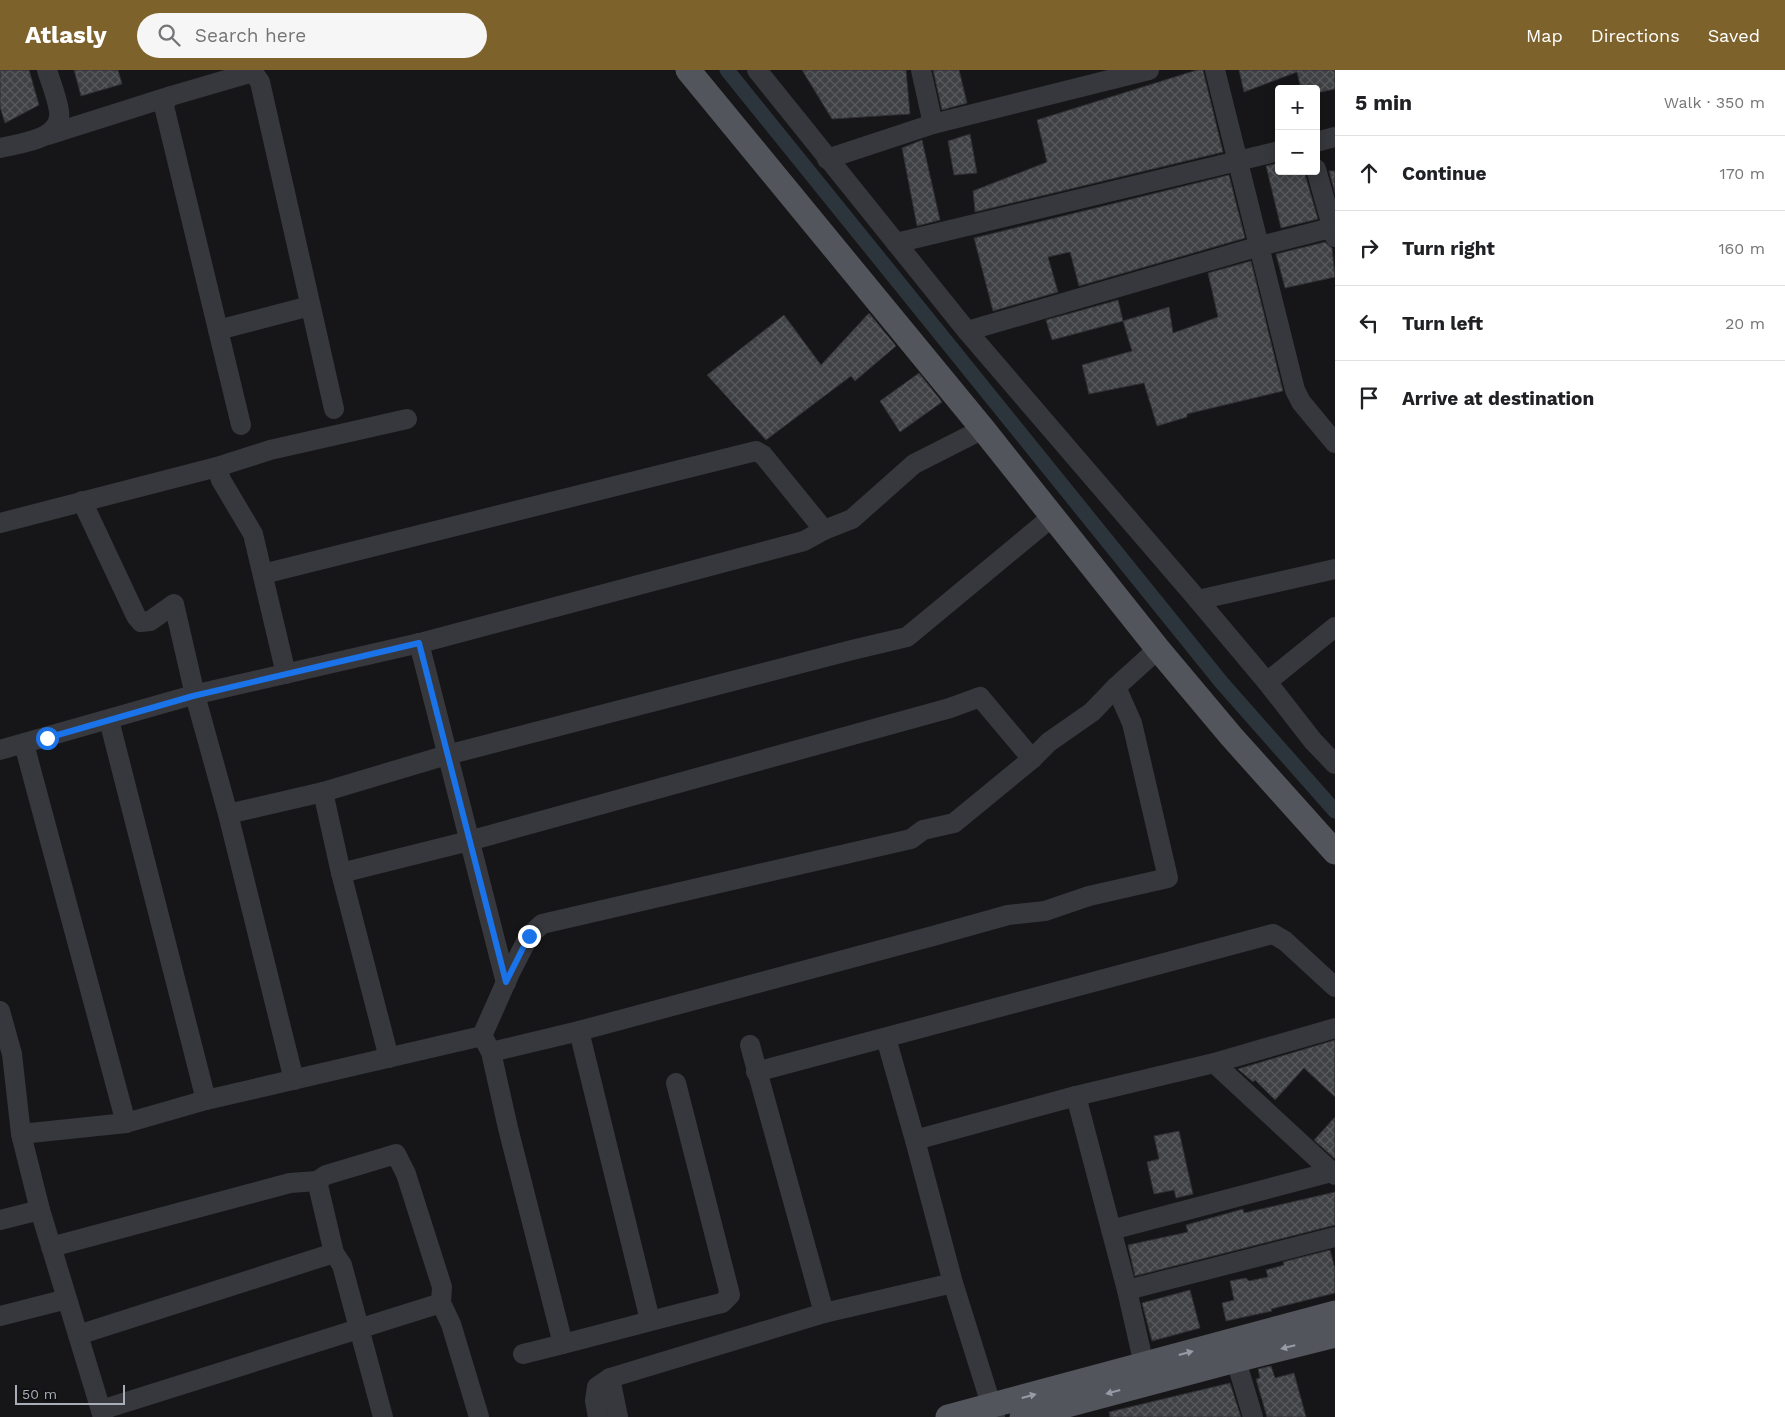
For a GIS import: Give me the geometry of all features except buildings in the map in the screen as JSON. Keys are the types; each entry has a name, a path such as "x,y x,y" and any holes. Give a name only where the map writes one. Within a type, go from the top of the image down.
{"main road":[{"path":"688,70 983,429 1158,649 1231,736 1335,852"},
{"path":"948,1417 994,1411 1233,1351 1335,1314"},
{"path":"1233,1351 1335,1335"},
{"path":"1022,1417 1146,1374"}],"street":[{"path":"47,70 59,111 59,120 55,129 48,135"},
{"path":"756,70 967,330 1198,600 1267,682 1313,741 1335,764"},
{"path":"921,70 933,124"},
{"path":"827,159 933,124 1149,70"},
{"path":"1215,70 1296,390 1302,402 1335,443"},
{"path":"0,148 48,135 171,96 221,75 250,73 255,75 260,82 334,409"},
{"path":"171,96 166,100 164,106 241,425"},
{"path":"1320,141 1335,136"},
{"path":"896,243 1275,152"},
{"path":"967,330 1260,246 1334,230 1318,175"},
{"path":"218,330 310,306"},
{"path":"0,523 217,467 270,450 407,418"},
{"path":"0,750 195,695 419,643 804,541 824,530 852,519 914,464 983,429"},
{"path":"263,574 756,450 763,455 824,530"},
{"path":"217,467 221,480 253,534 286,674"},
{"path":"82,502 136,616 141,622 150,621 174,604 195,695 228,814 294,1080"},
{"path":"228,814 323,792 447,755 852,650 907,638 1052,517"},
{"path":"1198,600 1335,569"},
{"path":"1267,682 1335,628"},
{"path":"419,643 506,982"},
{"path":"563,1344 486,1044 506,982 529,936 542,924 910,839 923,830 954,822 1032,759 1048,742 1092,712 1116,687 1158,649"},
{"path":"21,1134 126,1123 206,1100 389,1058 579,1031 1008,915 1045,911 1089,896 1168,878 1132,723 1116,687"},
{"path":"342,872 469,841 950,708 980,697 1032,759"},
{"path":"109,720 206,1100"},
{"path":"24,744 126,1123"},
{"path":"323,792 389,1058"},
{"path":"756,1072 1273,934 1285,941 1335,987"},
{"path":"0,1011 12,1054 21,1134 40,1210 102,1413 441,1303"},
{"path":"915,1140 1076,1096 1214,1063 1335,1028"},
{"path":"579,1031 650,1320"},
{"path":"886,1038 953,1283 994,1411"},
{"path":"750,1045 824,1313"},
{"path":"1214,1063 1333,1173"},
{"path":"523,1354 722,1303 730,1295 676,1083"},
{"path":"1076,1096 1127,1290 1146,1374"},
{"path":"51,1247 290,1183 317,1181 326,1175 396,1154 406,1174 442,1287 441,1303 451,1324 479,1417"},
{"path":"1111,1230 1333,1173"},
{"path":"317,1181 334,1253 342,1265 383,1417"},
{"path":"0,1220 40,1210"},
{"path":"1127,1290 1335,1237"},
{"path":"78,1335 334,1253"},
{"path":"598,1417 595,1401 597,1387 610,1378 824,1313 953,1283"},
{"path":"0,1316 67,1299"},
{"path":"1233,1351 1253,1417"},
{"path":"610,1378 618,1417"}],"waterway":[{"path":"727,70 1222,683 1335,811"}],"route":[{"path":"47,738 193,696 419,643 506,982 529,936"}]}
